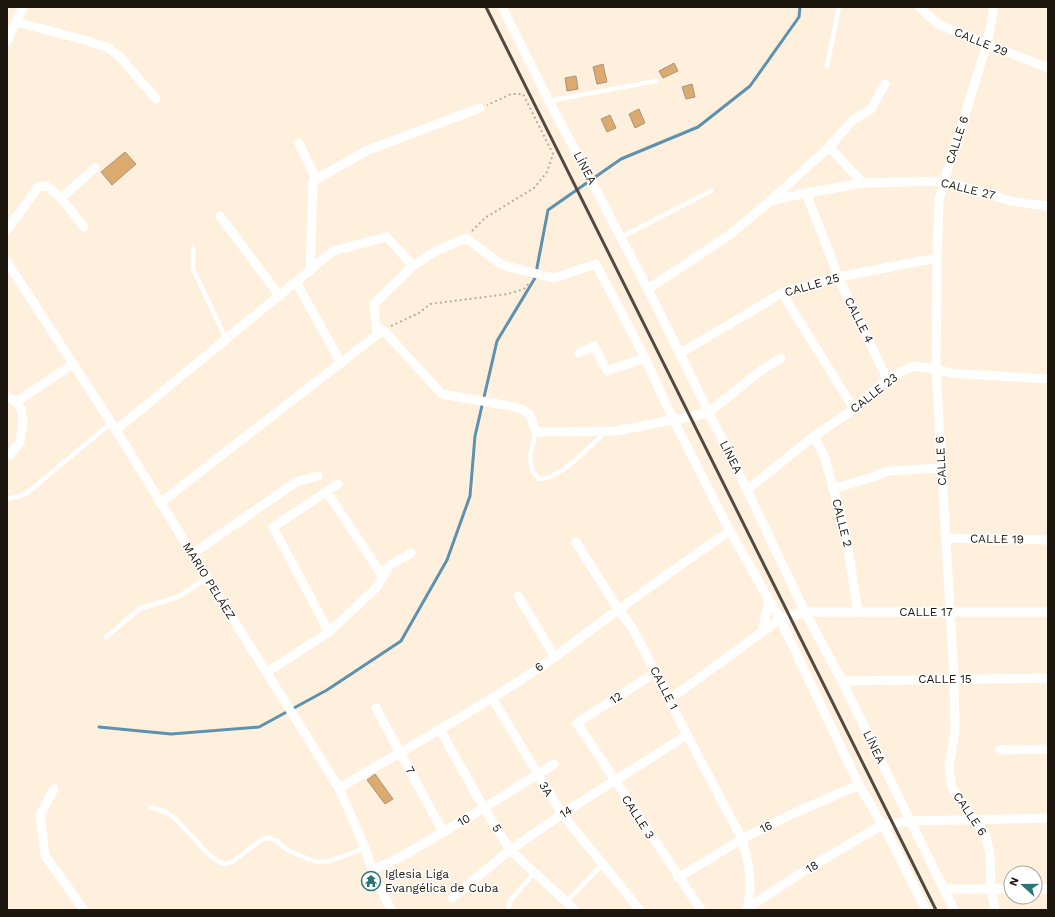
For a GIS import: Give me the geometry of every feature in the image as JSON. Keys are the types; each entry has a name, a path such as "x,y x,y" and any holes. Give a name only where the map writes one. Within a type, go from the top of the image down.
{"street":[{"path":"7,41 23,7"},
{"name":"LÍNEA","path":"502,7 549,101 648,289 805,612 842,681 909,821 954,910"},
{"name":"CALLE 29","path":"919,7 938,24 1048,68"},
{"name":"CALLE 6","path":"994,7 988,44 944,181 940,200 937,258 936,368 954,679 955,731 949,766 952,788 985,833 990,854 991,889 995,910"},
{"path":"16,22 85,40 109,48 121,58 156,99"},
{"name":"CALLE 27","path":"648,289 728,236 770,201 829,147 852,121 871,109 885,84"},
{"path":"310,270 313,181 368,150 480,108"},
{"path":"299,143 316,179"},
{"path":"829,147 863,183"},
{"path":"61,198 96,168"},
{"name":"CALLE 27","path":"770,201 863,183 944,181 1011,201 1048,206"},
{"path":"7,230 38,187 47,186 61,198 84,227"},
{"name":"CALLE 4","path":"806,193 838,277 887,379"},
{"path":"220,216 279,295"},
{"path":"113,426 226,339 333,251 386,237 413,266"},
{"path":"781,358 756,374 708,413 673,419 616,431 536,432 530,415 523,410 511,406 442,394 380,332 374,304 413,266 434,252 466,238 502,265 554,278 596,264 644,358 673,419 730,531 780,619 859,785 890,838 926,910"},
{"name":"CALLE 25","path":"679,354 782,292 838,277 937,258"},
{"name":"MARIO PELÁEZ","path":"7,262 113,426 340,788 365,848 372,870 391,910"},
{"path":"296,282 341,363"},
{"path":"782,292 854,409"},
{"path":"160,503 380,332"},
{"path":"579,353 594,346 607,371 644,358"},
{"path":"16,402 73,364"},
{"name":"CALLE 23","path":"747,490 814,436 854,409 887,379 913,366 936,368 951,373 1048,379"},
{"path":"7,396 16,402 21,409 22,427 20,442 10,456"},
{"name":"CALLE 2","path":"814,436 825,458 846,536 858,612"},
{"path":"834,489 888,471 942,468"},
{"path":"192,554 296,482 318,476"},
{"path":"328,632 273,527 338,484"},
{"path":"327,492 383,577"},
{"name":"6","path":"340,788 492,698 554,657 618,609 730,531"},
{"name":"CALLE 19","path":"946,538 1048,540"},
{"name":"CALLE 1","path":"576,542 618,609 631,626 742,839 749,867 750,890 746,909"},
{"path":"267,672 328,632 376,588 389,566 411,553"},
{"path":"518,596 554,657"},
{"path":"762,632 768,600"},
{"path":"670,699 780,619 805,612"},
{"name":"CALLE 17","path":"805,612 1048,612"},
{"name":"12","path":"577,723 656,672"},
{"name":"CALLE 15","path":"842,681 1048,678"},
{"name":"3A","path":"492,698 562,814 640,910"},
{"name":"7","path":"376,708 443,832"},
{"name":"CALLE 3","path":"577,723 678,878 701,910"},
{"name":"5","path":"440,730 484,808 510,850 575,910"},
{"name":"14","path":"452,898 510,850 562,814 615,782 687,735"},
{"path":"1000,750 1048,749"},
{"name":"10","path":"372,870 399,858 484,808 554,764"},
{"name":"16","path":"678,878 742,839 792,814 859,785"},
{"path":"54,789 40,815 45,856 84,910"},
{"path":"882,825 909,821 973,818 1048,818"},
{"name":"18","path":"746,909 807,869 882,825"},
{"path":"944,889 1003,889"}],"lane":[{"path":"827,66 839,7"},
{"path":"549,101 656,81"},
{"path":"621,237 711,191"},
{"path":"193,248 193,269 226,339"},
{"path":"7,499 27,493 113,426"},
{"path":"536,432 530,450 532,474 539,479 545,479 558,474 606,431"},
{"path":"106,637 141,608 178,597 207,578"},
{"path":"151,806 166,812 177,820 208,854 219,862 226,864 234,861 262,840 268,838 277,841 287,850 316,862 330,861 365,848"},
{"path":"566,902 603,864"},
{"path":"508,910 510,901 535,872"}],"path":[{"path":"466,238 485,218 534,188 547,172 553,154 523,94 511,94 480,108"},
{"path":"380,332 419,313 430,304 508,294 524,289 533,278"}],"building":[{"path":"674,63 678,71 663,78 659,71"},
{"path":"603,64 607,82 597,84 593,67"},
{"path":"576,76 578,89 567,91 565,78"},
{"path":"692,84 695,97 686,99 682,87"},
{"path":"639,109 645,123 635,128 629,114"},
{"path":"610,115 616,128 607,132 601,119"},
{"path":"125,152 136,164 112,185 101,172"},
{"path":"375,774 393,799 385,804 367,780"}],"waterway":[{"path":"99,727 171,734 259,727 327,690 401,641 447,560 470,496 475,436 497,341 535,278 548,210 621,159 698,127 750,86 799,17 800,7"}],"railway":[{"path":"486,7 936,910"}],"place":[{"name":"Iglesia Liga Evangélica de Cuba","path":"371,881"}]}
